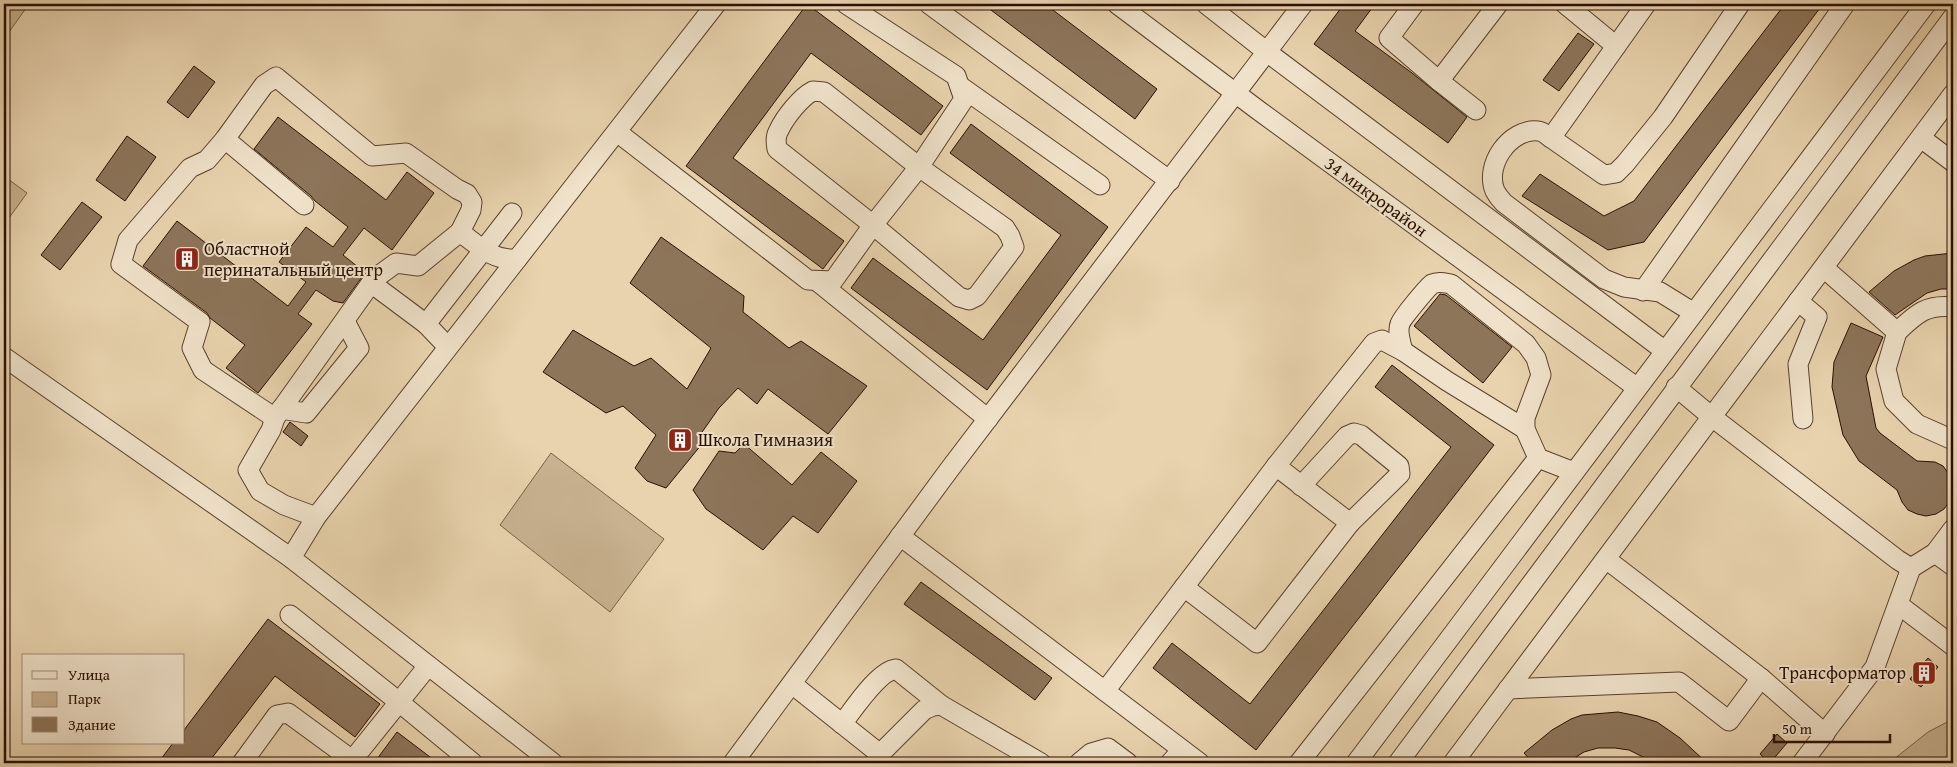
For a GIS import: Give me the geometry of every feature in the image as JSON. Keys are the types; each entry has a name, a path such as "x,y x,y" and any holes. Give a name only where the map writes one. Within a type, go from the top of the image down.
{"street":[{"path":"291,558 316,517 716,4"},
{"path":"617,132 808,280 833,281 873,225 919,167 964,99 956,76 846,4"},
{"path":"929,4 1170,181"},
{"name":"34 микрорайон","path":"1117,4 1636,388"},
{"path":"1206,4 1267,52 1665,351"},
{"path":"733,763 900,536 1303,4"},
{"path":"1414,4 1389,38 1476,110"},
{"path":"1439,81 1498,4"},
{"path":"1565,4 1616,46"},
{"path":"1551,138 1646,4"},
{"path":"1694,313 1660,292 1624,287 1604,279 1504,203 1495,190 1493,171 1498,156 1507,144 1524,131 1540,130 1604,175 1616,173 1662,117 1740,4"},
{"path":"1643,291 1845,4"},
{"path":"1356,763 1926,4"},
{"path":"1398,763 1953,17"},
{"path":"316,517 284,505 260,491 248,470 278,414 371,283 396,263 418,266 460,232 471,210 472,202 467,194 406,153 372,156 276,77 264,85 225,139 207,160 190,168 128,240 120,264 200,322 192,348 203,370 278,414 306,413 359,348 345,321"},
{"path":"960,86 1100,185"},
{"path":"813,91 824,92 919,167 1005,228 1010,236 1014,247 977,296 969,300 959,297 873,225 777,150 778,130 804,96 813,91"},
{"path":"1452,763 1606,560 1953,94"},
{"path":"1921,138 1953,162"},
{"path":"225,139 304,205"},
{"path":"426,324 512,213"},
{"path":"460,232 484,251 504,260 517,259"},
{"path":"1824,268 1898,332"},
{"path":"817,281 988,419"},
{"path":"1403,351 1399,334 1400,323 1432,284 1438,282 1451,284 1526,344 1536,358 1541,375 1525,418 1525,429 1538,458 1574,472"},
{"path":"371,283 426,324 448,347"},
{"path":"1798,302 1817,317 1798,364 1803,418"},
{"path":"1953,307 1930,307 1918,313 1898,332 1886,369 1894,401 1917,424 1953,440"},
{"path":"1105,691 1276,466 1374,343 1382,340 1403,351 1447,381 1525,429"},
{"path":"4,357 291,558 553,763"},
{"path":"1676,387 1712,417 1911,568"},
{"path":"1184,586 1257,643 1350,523 1400,474 1398,466 1361,435 1354,433 1347,436 1301,486"},
{"path":"1299,763 1538,458"},
{"path":"1276,466 1350,523"},
{"path":"1802,763 1875,667 1911,568 1935,553 1953,529"},
{"path":"900,536 1105,691 1176,756 1200,763"},
{"path":"1935,553 1953,566"},
{"path":"1606,560 1761,678 1825,734"},
{"path":"1899,604 1953,646"},
{"path":"290,615 473,763"},
{"path":"242,763 277,715 282,713 288,713 351,762 428,666"},
{"path":"842,724 880,677 896,669 942,705 1041,763"},
{"path":"1508,689 1679,682 1730,721 1761,678"},
{"path":"792,684 842,724 877,759 924,710 942,705"},
{"path":"1079,763 1091,753 1108,748 1128,763"}],"green space":[{"path":"4,4 29,4 4,39"},
{"path":"4,176 27,193 4,225"},
{"path":"551,453 664,539 610,612 500,525"},
{"path":"1953,719 1953,763 1889,763 1928,732"}],"building":[{"path":"807,4 943,106 921,135 811,53 733,158 844,241 823,269 686,166"},
{"path":"983,4 1045,4 1157,89 1135,119"},
{"path":"1344,4 1375,4 1355,31 1467,117 1448,143 1314,44"},
{"path":"1785,4 1823,4 1644,242 1608,250 1522,196 1540,174 1604,216 1634,201"},
{"path":"1578,33 1594,44 1559,91 1543,80"},
{"path":"194,66 215,82 188,118 167,102"},
{"name":"Областной перинатальный центр","path":"278,117 386,200 407,172 434,193 392,250 364,228 343,255 358,267 362,277 343,303 333,301 316,290 298,314 312,324 258,393 226,368 245,345 210,318 207,313 143,266 177,221 288,306 306,282 279,262 306,227 333,247 348,227 254,149"},
{"path":"971,124 1108,227 987,390 851,288 873,258 983,340 1061,235 950,153"},
{"path":"127,136 156,157 125,201 96,180"},
{"path":"82,202 102,217 60,270 41,255"},
{"path":"661,237 744,296 743,312 789,348 801,341 867,386 828,434 768,389 757,404 738,388 719,408 700,435 706,439 666,488 647,481 635,468 656,435 623,406 606,413 543,372 573,330 634,366 651,358 687,389 711,348 630,283"},
{"path":"1953,253 1953,289 1941,289 1927,293 1895,315 1869,292 1894,271 1914,260 1925,256"},
{"path":"1440,294 1446,295 1512,347 1483,383 1414,326"},
{"path":"1851,323 1883,337 1866,376 1876,428 1917,461 1935,462 1943,466 1949,474 1953,483 1953,492 1950,501 1944,509 1936,514 1926,516 1908,510 1897,490 1859,461 1843,435 1832,387 1834,362"},
{"path":"1392,365 1494,445 1256,750 1153,668 1172,643 1250,704 1451,447 1375,387"},
{"path":"290,422 308,436 301,446 283,432"},
{"path":"744,444 792,485 821,452 857,481 818,533 793,516 763,550 706,509 693,490 719,451 735,453"},
{"path":"921,582 1052,678 1035,700 904,604"},
{"path":"268,619 380,704 355,737 275,676 208,763 158,763 172,744 185,744 185,729"},
{"name":"Трансформатор","path":"1928,658 1938,667 1921,687 1910,679"},
{"path":"1618,712 1657,722 1680,738 1707,763 1655,763 1629,750 1615,748 1598,748 1584,752 1566,763 1533,763 1524,753 1552,730 1571,719 1582,715"},
{"path":"397,732 438,763 374,763"},
{"name":"Трансформатор","path":"1777,734 1787,743 1770,763 1760,754"}],"place":[{"name":"Областной перинатальный центр","path":"187,259"},
{"name":"Школа Гимназия","path":"680,440"},
{"name":"Трансформатор","path":"1924,673"}]}
